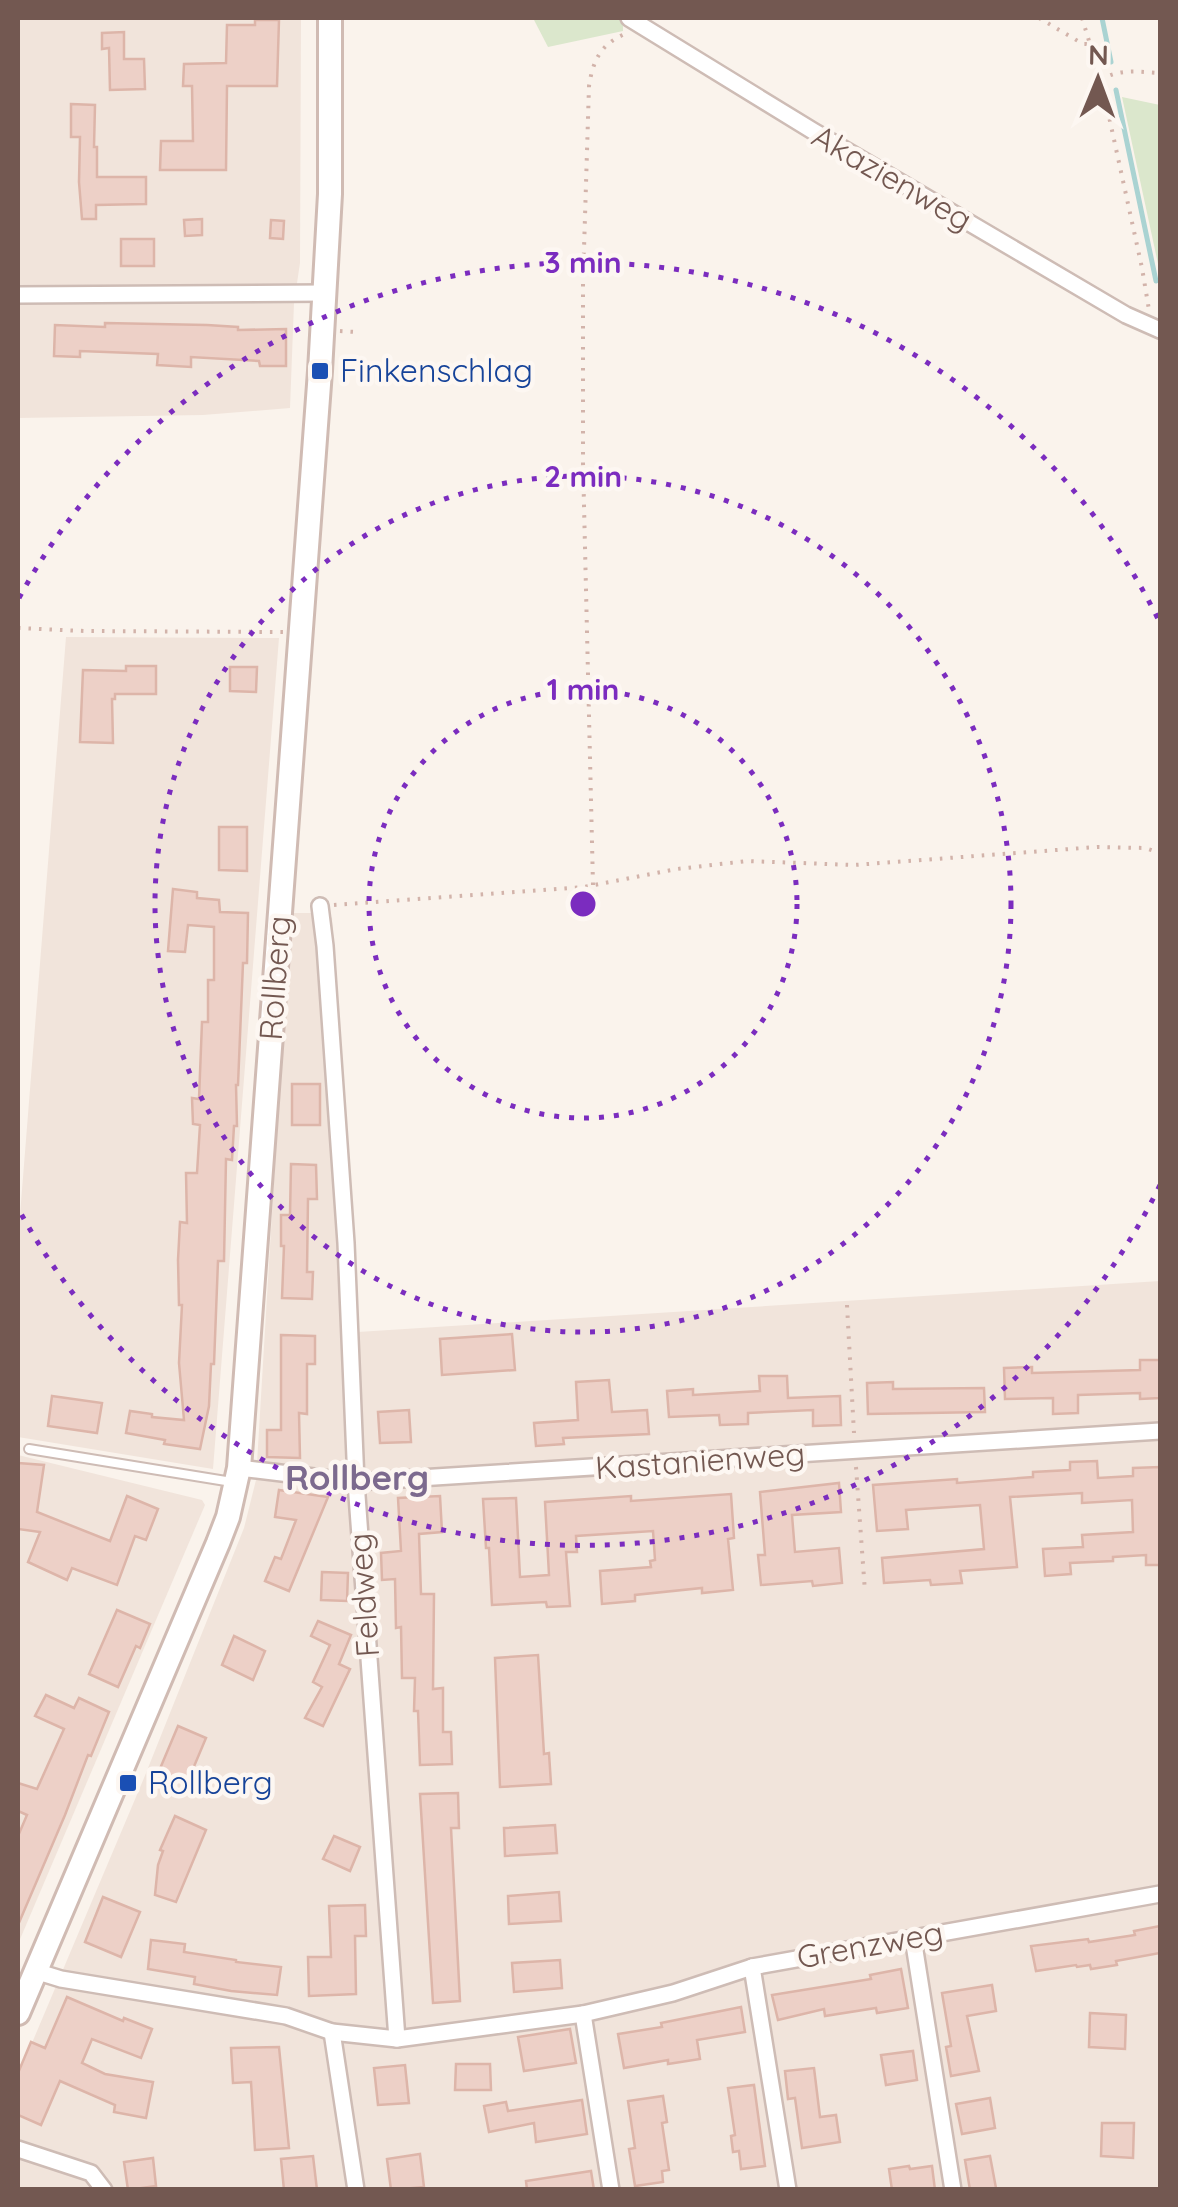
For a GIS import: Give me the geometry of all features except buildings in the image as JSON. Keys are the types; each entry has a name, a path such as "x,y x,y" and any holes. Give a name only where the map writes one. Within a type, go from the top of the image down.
{"main road":[{"name":"Rollberg","path":"18,2013 28,1977 218,1543 238,1475 324,293 330,194 330,18"}],"street":[{"name":"Akazienweg","path":"636,22 812,131 1156,329"},
{"path":"18,295 324,293"},
{"name":"Feldweg","path":"320,906 344,1224 356,1482 397,2039"},
{"name":"Kastanienweg","path":"238,1475 356,1482 1160,1431"},
{"name":"Grenzweg","path":"397,2039 583,2014 672,1992 752,1966 1160,1894"},
{"path":"912,1938 953,2190"},
{"path":"752,1966 788,2190"},
{"path":"28,1977 286,2016 332,2032 397,2039"},
{"path":"583,2014 611,2190"},
{"path":"332,2032 356,2190"},
{"path":"18,2149 91,2172 104,2190"}],"lane":[{"path":"29,1449 238,1475"}],"path":[{"path":"1039,18 1089,44"},
{"path":"1082,18 1101,80 1156,329"},
{"path":"593,885 583,427 589,86 600,50 636,22"},
{"path":"1101,80 1111,73 1160,74"},
{"path":"18,628 84,632 301,632"},
{"path":"320,906 593,885 677,869 747,862 854,865 1097,847 1160,852"}],"shaded area":[{"path":"18,18 301,18 300,263 294,303 290,408 203,415 18,418"},
{"path":"66,637 279,638 213,1469 18,1437 18,1240"},
{"path":"290,913 326,913 332,918 358,1332 1160,1281 1160,2189 18,2190 18,2076 244,1528 256,1480"},
{"path":"18,1455 202,1500 205,1505 18,1944"}],"green space":[{"path":"533,18 619,18 623,20 623,31 548,47"},
{"path":"1122,97 1160,105 1160,273"}],"waterway":[{"path":"1102,18 1111,62"},
{"path":"1116,90 1156,281"}],"place":[{"name":"Finkenschlag","path":"320,371"},
{"name":"Rollberg","path":"128,1783"}],"district":[{"name":"Rollberg","path":"357,1478"}]}
